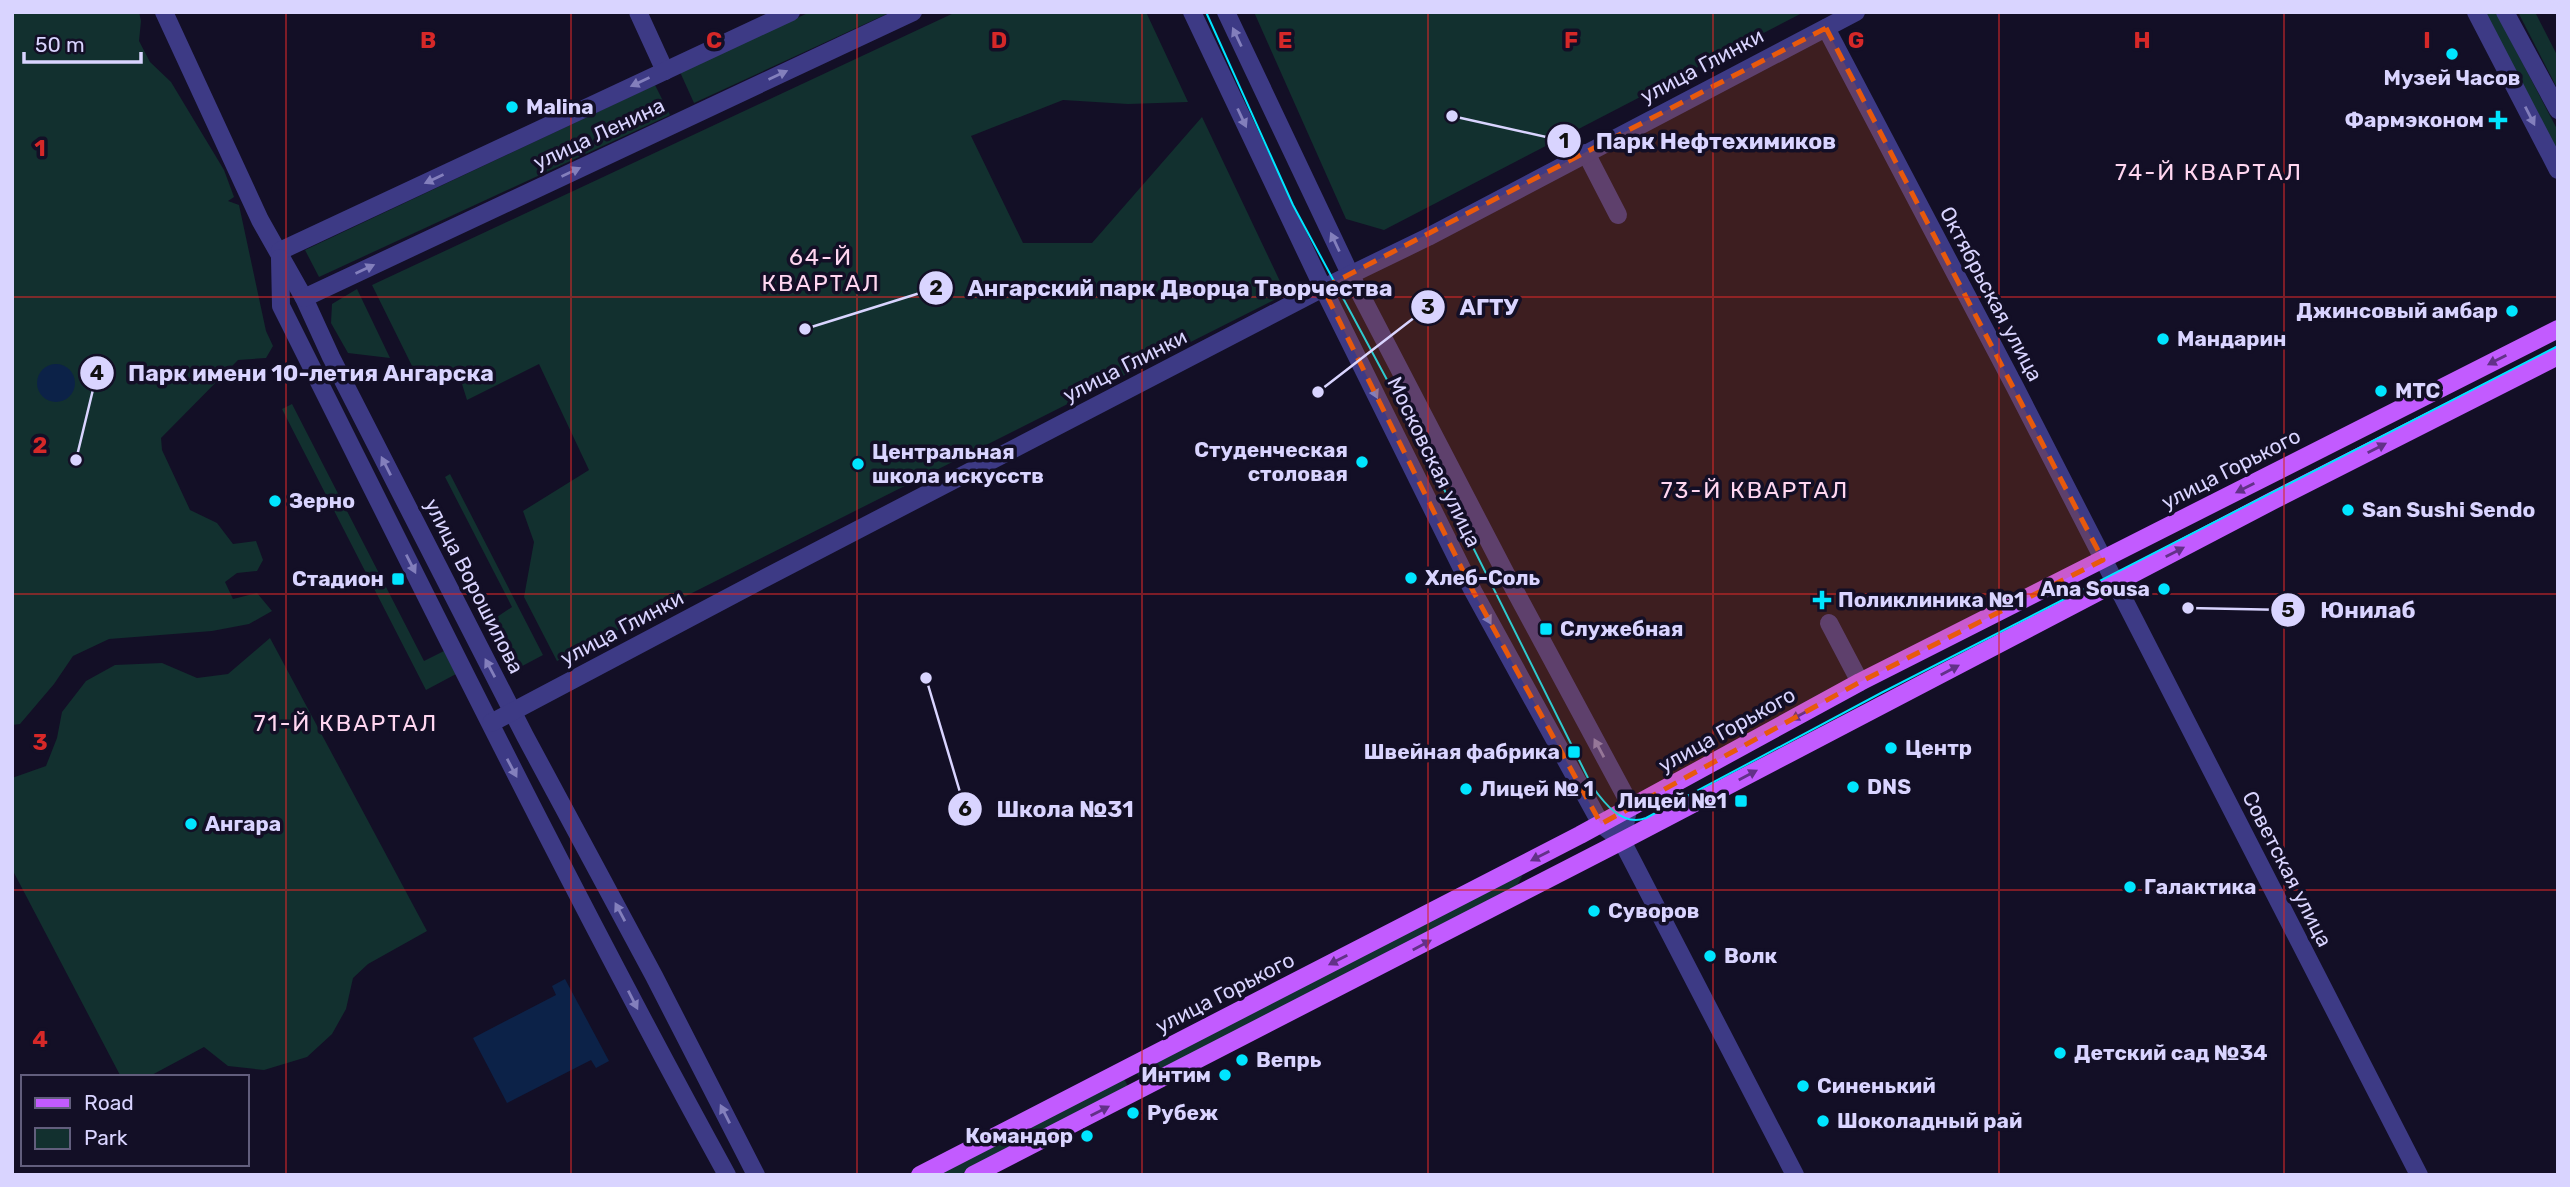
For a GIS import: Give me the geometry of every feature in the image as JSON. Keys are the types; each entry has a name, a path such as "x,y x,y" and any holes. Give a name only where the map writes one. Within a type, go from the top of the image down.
{"main road":[{"name":"улица Горького","path":"920,1175 1601,824 1860,682 2558,329"},
{"path":"973,1175 2558,356"}],"street":[{"name":"улица Ворошилова","path":"164,12 260,220 280,251 337,370 524,736 654,976 756,1175"},
{"path":"638,12 665,71"},
{"name":"улица Ленина","path":"280,251 791,12"},
{"name":"улица Ленина","path":"304,298 914,12"},
{"name":"Московская улица","path":"1192,12 1323,288 1473,591 1601,824 1622,841 1795,1175"},
{"name":"Московская улица","path":"1226,12 1352,276 1507,576 1623,792 1628,809"},
{"name":"улица Глинки","path":"491,723 1856,12"},
{"path":"2476,12 2558,170"},
{"path":"2505,12 2558,110"},
{"name":"Октябрьская улица","path":"1826,28 2115,583"},
{"path":"1586,153 1618,215"},
{"path":"280,251 281,306 508,761 727,1175"},
{"name":"Советская улица","path":"2115,583 2419,1175"},
{"path":"1829,623 1860,682"},
{"path":"1622,841 1628,809"}],"highlighted area":[{"path":"1826,28 2103,560 1860,682 1601,824 1473,591 1323,288"}],"green space":[{"path":"12,12 139,12 139,41 150,62 171,82 224,170 234,197 228,201 239,205 266,331 273,346 266,358 238,360 161,438 162,450 190,510 217,523 233,544 256,541 263,560 257,571 237,573 225,582 233,599 257,593 272,611 249,624 212,631 109,639 73,656 54,684 20,724 12,725"},
{"path":"810,12 891,12 694,103 680,72"},
{"path":"956,12 1146,12 1188,102 1128,104 1063,100 971,136 1023,243 1092,243 1202,117 1286,294 557,661 524,597 534,542 523,511 589,470 539,364 467,400 462,384 414,370 372,285"},
{"path":"1254,12 1804,12 1384,230 1346,219"},
{"path":"2485,12 2496,12 2558,131 2558,153"},
{"path":"2518,12 2535,12 2558,57 2558,90"},
{"path":"655,85 670,115 319,277 305,250"},
{"path":"357,289 390,358 348,353 331,323 332,304"},
{"path":"292,404 424,661 444,651 456,674 426,690 282,409"},
{"path":"450,474 543,655 511,672 489,630 491,621 512,607 445,477"},
{"name":"Ангара","path":"270,638 427,931 368,964 353,978 346,1009 332,1034 307,1057 264,1070 228,1066 204,1047 152,1075 120,1075 12,869 12,778 46,766 57,738 62,712 86,681 115,665 162,663 197,678 228,674"},
{"path":"1525,870 1517,886 1141,1080 1137,1073"},
{"path":"1124,1079 1129,1088 959,1175 936,1175"}],"water":[{"path":"56,364 69,370 75,383 69,396 56,402 43,396 37,383 43,370"},
{"path":"565,979 609,1061 596,1068 591,1060 507,1103 473,1038 556,995 552,986"}],"tram line":[{"path":"1206,12 1293,205 1421,443 1592,786 1614,812 1629,819 1646,818 1881,693 2558,346"}],"place":[{"name":"Музей Часов","path":"2452,54"},
{"name":"Malina","path":"512,107"},
{"name":"Парк Нефтехимиков","path":"1452,116"},
{"name":"Фармэконом","path":"2498,120"},
{"name":"Джинсовый амбар","path":"2512,311"},
{"name":"Ангарский парк Дворца Творчества","path":"805,329"},
{"name":"Мандарин","path":"2163,339"},
{"name":"МТС","path":"2381,391"},
{"name":"АГТУ","path":"1318,392"},
{"name":"Парк имени 10-летия Ангарска","path":"76,460"},
{"name":"Студенческая столовая","path":"1362,462"},
{"name":"Центральная школа искусств","path":"858,464"},
{"name":"Зерно","path":"275,501"},
{"name":"San Sushi Sendo","path":"2348,510"},
{"name":"Хлеб-Соль","path":"1411,578"},
{"name":"Стадион","path":"398,579"},
{"name":"Ana Sousa","path":"2164,589"},
{"name":"Поликлиника №1","path":"1822,600"},
{"name":"Юнилаб","path":"2188,608"},
{"name":"Служебная","path":"1546,629"},
{"name":"Школа №31","path":"926,678"},
{"name":"Центр","path":"1891,748"},
{"name":"Швейная фабрика","path":"1574,752"},
{"name":"DNS","path":"1853,787"},
{"name":"Лицей № 1","path":"1466,789"},
{"name":"Лицей №1","path":"1741,801"},
{"name":"Ангара","path":"191,824"},
{"name":"Галактика","path":"2130,887"},
{"name":"Суворов","path":"1594,911"},
{"name":"Волк","path":"1710,956"},
{"name":"Детский сад №34","path":"2060,1053"},
{"name":"Вепрь","path":"1242,1060"},
{"name":"Интим","path":"1225,1075"},
{"name":"Синенький","path":"1803,1086"},
{"name":"Рубеж","path":"1133,1113"},
{"name":"Шоколадный рай","path":"1823,1121"},
{"name":"Командор","path":"1087,1136"}],"district":[{"name":"74-Й КВАРТАЛ","path":"2209,172"},
{"name":"64-Й КВАРТАЛ","path":"821,270"},
{"name":"73-Й КВАРТАЛ","path":"1755,490"},
{"name":"71-Й КВАРТАЛ","path":"346,723"}]}
